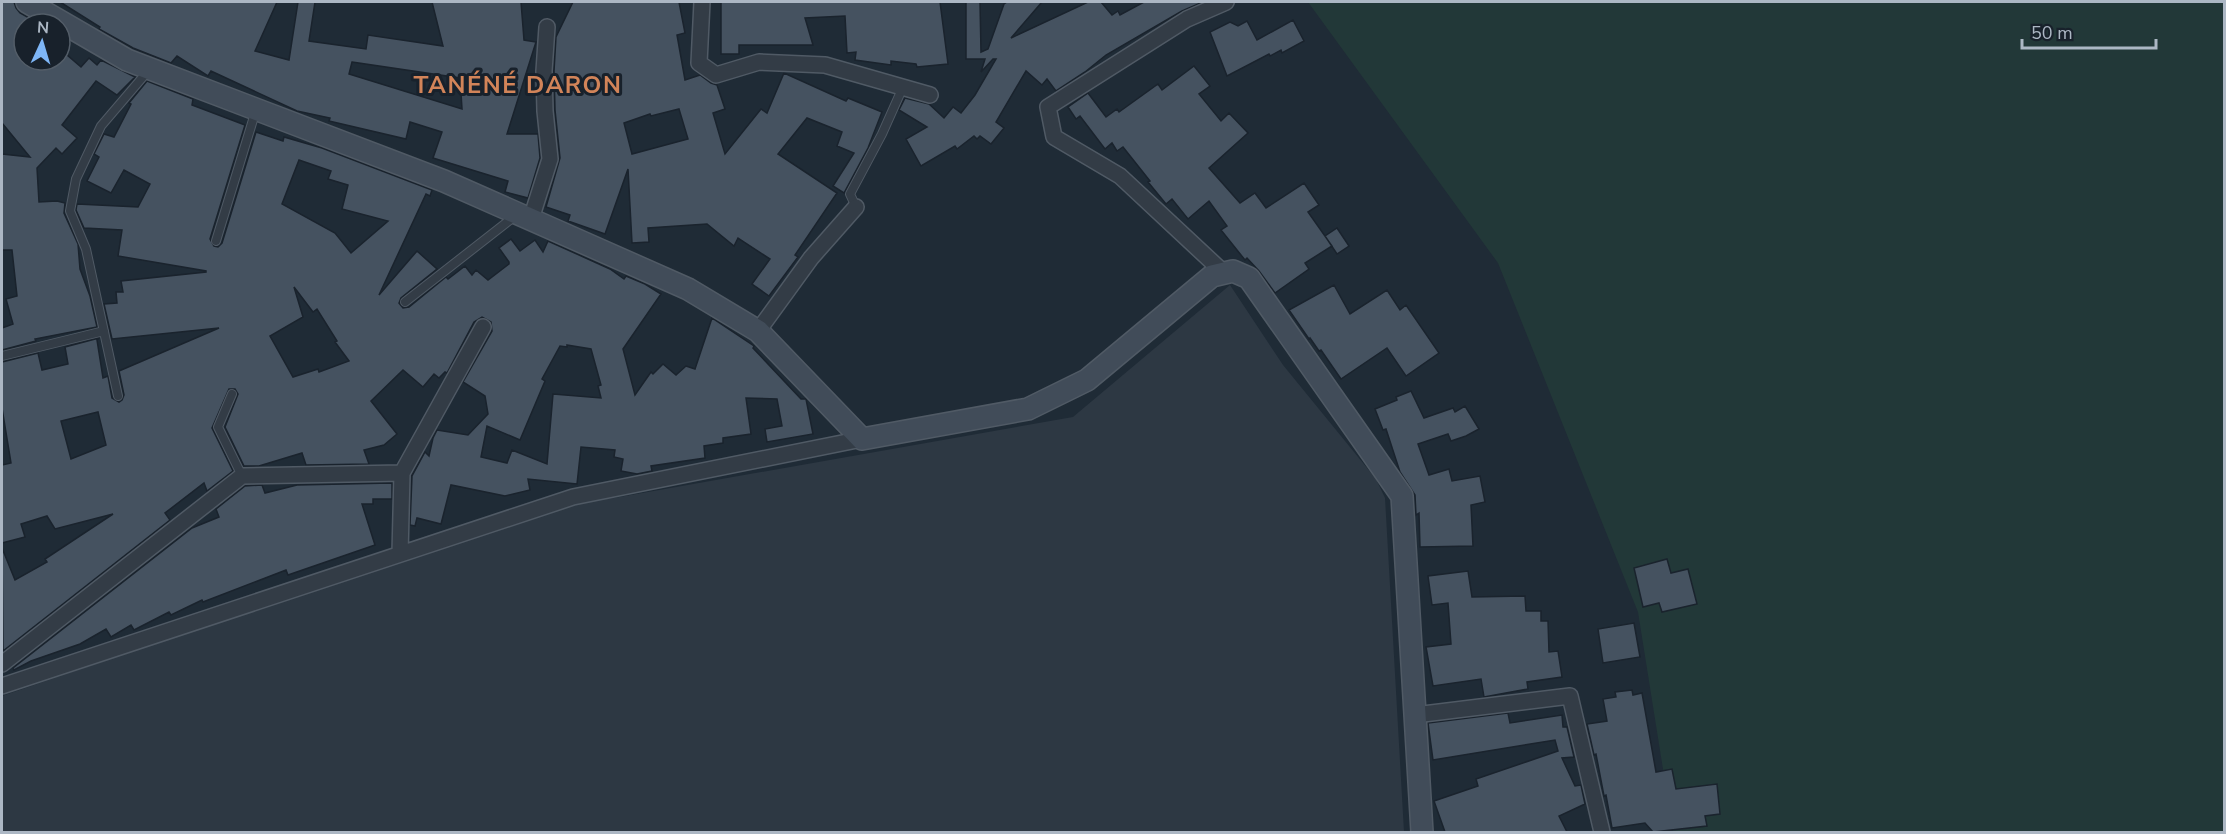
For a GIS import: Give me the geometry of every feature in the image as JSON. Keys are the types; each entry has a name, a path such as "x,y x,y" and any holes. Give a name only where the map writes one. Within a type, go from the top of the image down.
{"street":[{"path":"27,2 127,60 444,180 688,289 758,331 862,439"},
{"path":"702,2 699,63 716,75 759,62 825,65 930,95"},
{"path":"1224,273 1120,176 1054,137 1048,107 1187,19 1226,2"},
{"path":"525,216 550,159 544,101 547,27"},
{"path":"758,331 811,258 856,207"},
{"path":"2,686 573,497 862,439 1028,409 1087,380 1212,276 1233,271 1249,278 1402,496 1422,832"},
{"path":"400,554 402,473 483,327"},
{"path":"2,664 242,476 402,473"},
{"path":"1415,715 1570,696 1602,832"}],"lane":[{"path":"118,396 86,249 70,211 76,179 101,126 150,69"},
{"path":"856,207 850,194 882,134 903,87"},
{"path":"216,241 256,109"},
{"path":"405,302 525,216"},
{"path":"2,356 104,331"},
{"path":"232,394 218,426 242,476"}],"shaded area":[{"path":"1230,285 1283,365 1376,479 1385,498 1404,832 2,832 2,696 527,516 580,501 614,498 1073,417"}],"green space":[{"path":"1308,2 2224,2 2224,832 1673,832 1638,612 1498,263"}],"building":[{"path":"2,2 14,2 19,12 12,12 12,72 72,72 72,59 81,67 89,58 97,65 101,60 135,77 117,95 96,81 62,125 77,138 62,154 56,148 37,168 39,202 65,203 64,213 78,244 80,269 90,296 97,327 35,339 36,341 2,350 2,328 13,324 6,299 17,296 12,250 2,250 2,154 30,157 2,123"},
{"path":"60,2 277,2 255,51 289,60 298,2 315,2 309,41 366,49 368,35 443,46 432,2 521,2 524,40 536,42 507,134 538,134 540,158 528,198 505,192 508,181 433,158 442,132 410,122 406,139 329,121 330,118 297,111 211,71 208,76 177,56 171,63 133,48 99,29 100,27","holes":["352,62 460,78 462,109 349,74"]},
{"path":"573,2 679,2 685,33 677,35 685,80 700,75 717,85 725,109 713,113 725,154 761,109 767,113 784,73 846,101 848,98 882,112 868,148 844,193 833,186 854,153 837,146 842,132 807,118 778,154 837,193 795,255 798,257 769,296 752,284 770,259 738,238 734,246 707,224 648,228 649,242 632,243 628,169 605,234 568,221 570,215 546,207 560,158 555,110 556,37","holes":["679,109 688,139 632,154 624,123 650,114 651,116"]},
{"path":"721,2 940,2 948,64 917,67 916,64 891,61 891,65 855,60 856,52 847,53 845,16 805,18 813,45 739,45 739,54 721,54"},
{"path":"966,2 980,2 981,52 988,49 1004,4 1007,2 1042,2 1011,38 1088,2 1101,2 1112,15 1118,11 1120,15 1144,2 1203,2 1182,11 1106,55 1056,91 1047,79 1042,85 1026,71 996,122 1004,128 991,144 980,136 977,139 974,136 957,149 955,146 921,166 906,139 927,127 899,110 905,98 929,104 944,118 953,107 961,113 975,95 996,59 993,59 981,72 985,59 966,59"},
{"path":"1293,20 1304,41 1282,53 1281,50 1270,56 1269,54 1227,76 1210,32 1230,22 1238,26 1247,21 1257,40"},
{"path":"1194,66 1210,86 1199,94 1221,121 1229,113 1248,133 1209,168 1240,203 1255,193 1266,208 1304,183 1319,205 1308,212 1332,246 1305,263 1309,269 1275,293 1259,271 1247,258 1245,260 1221,230 1227,226 1209,201 1188,219 1172,199 1166,204 1123,147 1117,151 1112,143 1105,149 1080,116 1076,119 1068,107 1088,93 1106,117 1117,109 1119,112 1158,84 1162,90"},
{"path":"147,81 193,99 192,105 245,125 210,239 214,246 218,247 222,243 256,132 283,141 284,137 322,148 432,190 430,196 426,194 379,295 417,251 437,269 401,298 399,303 403,308 409,307 446,277 448,279 465,266 472,275 476,270 488,280 509,264 499,248 511,239 520,251 535,240 543,252 548,241 610,269 624,279 626,276 645,284 661,294 623,349 635,395 651,372 653,374 663,364 676,375 686,366 695,369 712,318 754,346 753,348 801,399 806,399 813,434 767,442 765,429 782,426 777,399 746,398 751,434 723,438 723,443 704,446 705,458 651,466 652,471 637,474 621,471 623,459 614,457 615,450 581,447 577,484 528,479 530,490 505,496 451,485 441,524 417,518 415,526 410,525 412,476 425,452 429,456 437,430 468,435 488,414 485,396 463,382 492,331 491,322 482,317 474,322 447,373 445,372 439,378 434,374 423,387 403,370 371,401 397,434 384,445 364,450 369,464 306,465 302,453 259,466 244,466 225,427 238,394 235,389 229,389 212,428 233,471 207,491 204,483 165,513 170,520 3,651 2,548 15,580 47,562 45,559 113,514 55,529 47,516 21,524 25,537 2,543 2,465 11,463 2,408 2,362 38,353 42,370 68,364 65,347 99,338 97,340 103,378 108,376 112,398 119,402 124,395 119,371 219,328 112,339 104,304 117,303 116,292 123,292 121,281 206,272 118,256 122,230 84,228 76,210 77,204 138,207 150,184 124,170 111,193 87,181 99,157 94,154 104,134 114,137 131,104 129,103","holes":["299,160 331,171 328,179 348,185 342,209 388,221 351,253 335,233 282,204","294,287 313,312 317,309 337,341 335,342 349,361 319,372 318,369 293,377 270,336 303,317","567,345 591,349 601,385 598,386 601,398 553,394 547,464 512,450 507,463 481,457 487,426 520,440 545,381 542,379 560,346 567,347","98,412 106,445 71,459 61,421"]},
{"path":"1337,228 1349,246 1337,254 1325,236"},
{"path":"1334,285 1350,314 1387,290 1400,310 1406,305 1439,353 1406,376 1387,348 1341,379 1289,310"},
{"path":"1411,391 1424,418 1453,408 1455,412 1465,406 1479,429 1451,441 1448,434 1418,444 1429,475 1449,469 1452,481 1480,476 1485,502 1471,505 1473,546 1420,547 1419,513 1416,515 1415,495 1400,472 1386,429 1383,430 1375,409"},
{"path":"392,483 392,499 373,499 373,504 362,504 375,545 288,575 286,570 203,602 202,600 171,615 169,612 134,630 131,625 111,637 106,629 80,644 31,661 14,670 13,668 192,528 219,517 216,509 245,486 262,485 265,493 297,485"},
{"path":"1667,559 1671,573 1688,569 1697,604 1662,612 1659,603 1643,607 1634,568"},
{"path":"1468,571 1472,597 1525,596 1526,611 1541,611 1541,621 1548,621 1549,652 1558,651 1562,677 1527,682 1528,689 1484,697 1481,679 1433,686 1426,647 1451,644 1448,603 1432,605 1428,576"},
{"path":"1634,623 1640,657 1603,663 1598,629"},
{"path":"1632,690 1633,695 1642,693 1656,772 1672,769 1676,789 1717,784 1720,814 1705,816 1707,826 1653,832 1645,823 1612,828 1606,795 1604,796 1596,754 1594,755 1587,724 1607,721 1603,699 1616,697 1615,692"},
{"path":"1508,713 1510,723 1562,715 1563,727 1567,727 1574,757 1562,758 1575,786 1581,785 1585,804 1559,816 1567,832 1445,832 1434,801 1478,786 1476,779 1558,751 1555,740 1433,760 1428,723"}],"district":[{"name":"TANÉNÉ DARON","path":"518,85"}]}
